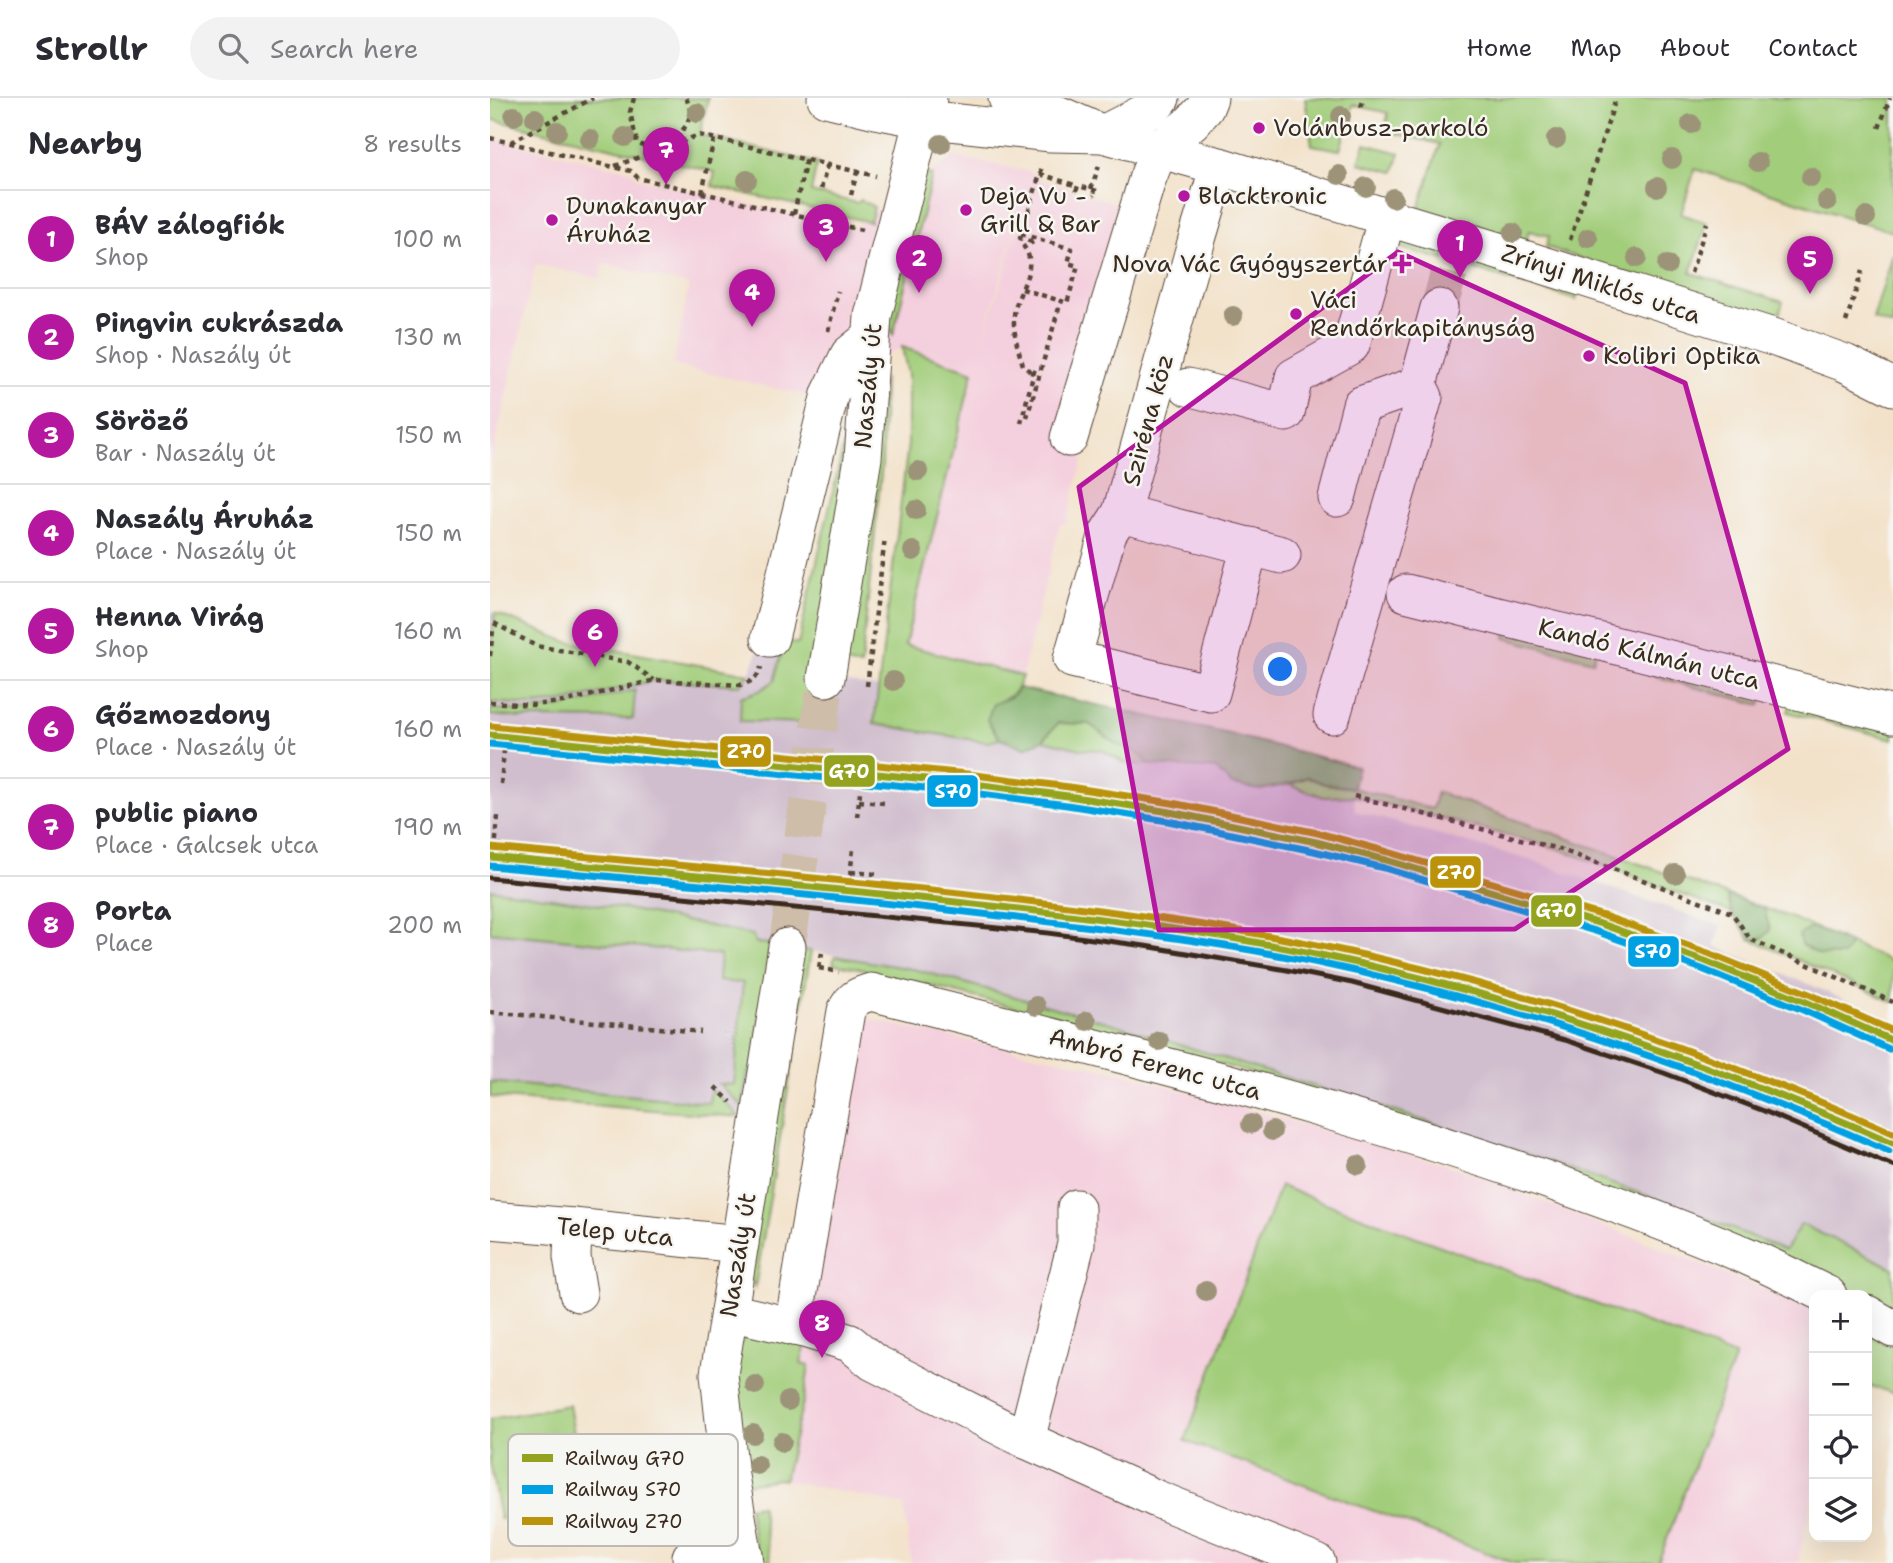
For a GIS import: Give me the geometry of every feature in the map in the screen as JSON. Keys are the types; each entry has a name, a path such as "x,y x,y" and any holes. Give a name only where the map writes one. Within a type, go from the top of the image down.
{"street":[{"name":"Zrínyi Miklós utca","path":"827,98 876,110 925,108 1051,133 1101,150 1159,149 1387,217 1455,254 1773,337 1845,363 1893,387"},
{"name":"Zrínyi Miklós utca","path":"1011,98 1057,114 1101,150"},
{"path":"1057,114 1095,98"},
{"path":"1101,150 1152,109 1161,98"},
{"path":"1069,438 1147,180 1159,149 1192,122 1205,108 1209,98"},
{"name":"Naszály út","path":"826,678 863,458 873,316 925,108"},
{"name":"Sziréna köz","path":"1121,513 1266,551 1211,693 1072,659 1108,533 1121,513 1219,166"},
{"path":"1188,387 1286,413 1294,377 1351,345 1387,217"},
{"path":"1332,715 1424,397 1418,385 1439,308"},
{"path":"770,638 815,401 849,355 870,338"},
{"path":"1337,498 1361,405 1418,385"},
{"path":"1348,456 1403,471"},
{"name":"Kandó Kálmán utca","path":"1406,593 1893,715"},
{"name":"Naszály út","path":"725,1434 719,1374 787,947"},
{"name":"Ambró Ferenc utca","path":"793,1327 846,1011 852,999 871,992 1158,1063 1325,1109 1466,1152 1647,1216 1749,1257 1818,1290"},
{"path":"1026,1440 1076,1244 1076,1208"},
{"name":"Telep utca","path":"490,1220 740,1244"},
{"path":"573,1227 572,1256 578,1293"},
{"path":"729,1312 850,1343 873,1362 1026,1440 1157,1499 1317,1563"},
{"path":"1872,1317 1893,1328"},
{"name":"Naszály út","path":"738,1523 744,1559"},
{"path":"691,1557 724,1556 744,1559"}],"path":[{"path":"510,143 593,98"},
{"path":"634,98 630,112 637,143 650,149 665,147 686,128 690,113 686,98"},
{"path":"1361,107 1364,98"},
{"path":"1569,246 1616,98"},
{"path":"1879,128 1890,98"},
{"path":"614,167 699,135 879,177"},
{"path":"490,138 631,171 638,178 859,229"},
{"path":"702,193 714,139"},
{"path":"1091,189 1101,150"},
{"path":"1039,374 1023,365 1017,348 1013,315 1030,264 1029,253 1024,247 1032,242 1020,238 1046,155"},
{"path":"794,214 806,160"},
{"path":"821,189 827,165"},
{"path":"851,195 857,172"},
{"path":"1040,174 1077,188 1097,191 1094,196"},
{"path":"1691,273 1707,223"},
{"path":"1021,234 1072,249 1068,263 1078,266 1067,303 1021,289"},
{"path":"1846,322 1862,271"},
{"path":"1027,417 1061,301"},
{"path":"1021,423 1032,370"},
{"path":"494,623 536,646 628,662 655,680"},
{"path":"490,656 493,630"},
{"path":"490,702 533,705 563,702 655,680 740,685 759,675 770,638"},
{"path":"501,784 503,750"},
{"path":"857,817 861,784"},
{"path":"1354,796 1559,849 1732,913 1750,939 1893,1002"},
{"path":"859,801 884,803"},
{"path":"495,851 498,815"},
{"path":"849,885 853,849"},
{"path":"851,872 877,874"},
{"path":"490,1012 701,1032"}],"highlighted area":[{"path":"1398,252 1685,383 1788,749 1515,929 1159,930 1079,487"}],"shaded area":[{"path":"490,138 631,171 638,178 852,228 955,156 1031,172 1043,181 1129,207 1132,274 1066,524 1060,524 1022,676 905,645 971,385 972,372 902,347 808,396 673,365 689,285 604,264 600,279 536,264 490,462","holes":["1023,200 1002,280 981,346"]},
{"path":"902,347 973,372 906,645 1022,676 1019,688 1358,767 1353,788 1355,811 1533,861 1721,926 1714,946 1893,1022 1893,1268 1801,1224 1785,1250 1665,1202 1470,1135 1114,1024 917,970 771,944 754,1114 490,1092 490,611 565,641 749,674 760,647 817,658 814,677 879,688 908,444 908,375"},
{"path":"867,1019 1118,1072 1464,1170 1809,1307 1809,1512 1798,1563 911,1563 904,1505 784,1480 804,1398 801,1364"}],"green space":[{"path":"490,98 708,98 700,135 817,163 811,192 857,203 861,200 874,207 870,222 712,186 715,172 490,119"},
{"path":"1305,98 1893,98 1893,232 1695,169 1681,214 1707,223 1691,273 1783,302 1777,322 1546,247 1549,236 1529,231 1526,241 1419,208 1440,144 1385,131 1388,113 1353,105 1340,150 1312,145"},
{"path":"1365,144 1400,153 1394,172 1359,163"},
{"path":"919,172 932,175 893,335 884,317"},
{"path":"1384,226 1448,245 1444,260 1380,242"},
{"path":"1465,250 1580,285 1576,300 1460,265"},
{"path":"1893,254 1893,326 1873,319"},
{"path":"902,347 973,372 905,645 1022,676 1012,695 993,705 987,720 1000,739 987,742 874,724 908,444 908,375"},
{"path":"884,378 882,464 861,666 845,663"},
{"path":"851,413 845,473 807,723 740,721 741,697 759,691 774,681 782,652 770,638 798,644"},
{"path":"495,613 565,641 749,674 740,685 655,680 563,702 533,705 490,702 490,654"},
{"path":"1507,629 1596,651 1593,661 1505,638"},
{"path":"1651,665 1764,694 1761,705 1649,675"},
{"path":"1019,688 1225,733 1358,767 1353,788 1325,784 1307,777 1290,784 1260,790 1232,785 1216,769 1151,765 1136,751 1118,745 1089,724 1058,723 1043,740 1025,748 1000,739 987,720 993,704 1011,697"},
{"path":"635,690 633,719 490,715 490,709 528,711 562,707"},
{"path":"1791,701 1893,727 1893,739 1788,712"},
{"path":"1058,723 1089,724 1118,745 1136,751 1151,765 1125,763 1102,750 1081,749 1043,740"},
{"path":"1307,777 1325,784 1353,788 1432,809 1437,792 1792,918 1893,962 1893,1002 1750,939 1732,913 1559,849 1354,796 1324,797 1290,785"},
{"path":"490,889 627,909 753,935 755,943 770,944 752,1073 748,1072 742,1106 719,1084 734,1085 743,983 718,981 720,955 490,932"},
{"path":"1727,895 1764,908 1770,930 1762,939 1750,939 1732,913"},
{"path":"1812,927 1850,943 1843,956 1820,955 1801,945 1799,935"},
{"path":"798,949 811,951 755,1288 748,1272"},
{"path":"835,956 917,970 1114,1024 1470,1135 1665,1202 1785,1250 1801,1224 1893,1268 1893,1313 1872,1302 1872,1290 1847,1290 1769,1252 1320,1093 1113,1033 916,982 872,974 864,969 833,964"},
{"path":"490,1082 709,1103 711,1089 740,1117 490,1097"},
{"path":"1280,1186 1735,1356 1658,1563 1514,1563 1185,1441"},
{"path":"745,1335 805,1343 801,1364 809,1366 784,1480 744,1484 735,1351"},
{"path":"1872,1335 1893,1345 1893,1393 1872,1387"},
{"path":"569,1405 574,1434 508,1434 508,1518 500,1519 490,1461 490,1419"},
{"path":"761,1505 771,1563 758,1563 748,1507"}],"tunnel":[{"path":"1439,308 1450,269"},
{"path":"787,947 826,678"}],"railway":[{"path":"490,878 1048,933 1145,946 1352,983 1565,1040 1664,1073 1764,1111 1893,1166"}],"rail line":[{"name":"Z70","path":"491,726 967,774 1069,787 1172,803 1318,833 1604,916 1708,953 1893,1031"},
{"name":"G70","path":"490,735 966,783 1068,796 1170,812 1316,842 1601,924 1705,961 1893,1041"},
{"name":"S70","path":"490,744 965,792 1067,805 1168,821 1314,851 1384,868 1598,932 1702,969 1889,1049"},
{"name":"Z70","path":"491,848 938,891 1120,913 1278,937 1465,980 1610,1024 1753,1075 1893,1133"},
{"name":"G70","path":"490,857 937,900 1120,921 1277,946 1464,989 1537,1010 1682,1058 1893,1143"},
{"name":"S70","path":"490,866 936,909 1118,930 1275,954 1462,997 1534,1018 1678,1066 1889,1151"}],"place":[{"name":"Volánbusz-parkoló","path":"1259,128"},
{"name":"public piano","path":"666,185"},
{"name":"Blacktronic","path":"1184,196"},
{"name":"Deja Vu - Grill & Bar","path":"966,210"},
{"name":"Dunakanyar Áruház","path":"552,220"},
{"name":"Söröző","path":"826,262"},
{"name":"Nova Vác Gyógyszertár","path":"1402,264"},
{"name":"BÁV zálogfiók","path":"1460,278"},
{"name":"Pingvin cukrászda","path":"919,293"},
{"name":"Henna Virág","path":"1810,294"},
{"name":"Váci Rendőrkapitányság","path":"1296,314"},
{"name":"Naszály Áruház","path":"752,327"},
{"name":"Kolibri Optika","path":"1589,356"},
{"name":"Gőzmozdony","path":"595,667"},
{"name":"Porta","path":"822,1358"}]}
